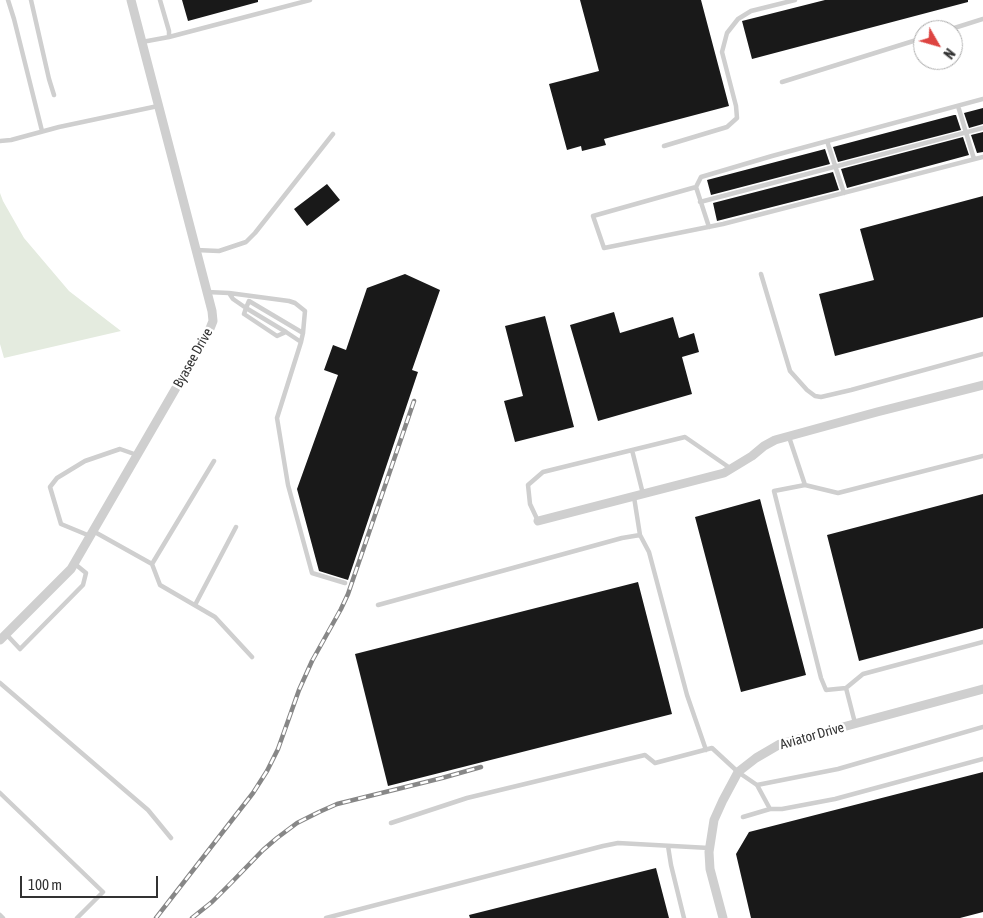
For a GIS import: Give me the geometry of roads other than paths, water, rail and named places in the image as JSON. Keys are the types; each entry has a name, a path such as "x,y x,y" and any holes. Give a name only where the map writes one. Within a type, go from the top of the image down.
{"street":[{"name":"Byasee Drive","path":"3,637 71,569 209,331 213,320 131,0"},
{"path":"538,521 724,473 775,440 983,385"},
{"name":"Aviator Drive","path":"723,918 710,869 709,848 714,820 738,772 756,758 780,744 983,689"}],"lane":[{"path":"8,0 42,131"},
{"path":"31,0 54,95"},
{"path":"160,0 169,36"},
{"path":"142,42 310,0"},
{"path":"768,0 769,6"},
{"path":"664,146 727,127 737,118 736,106 722,52 727,33 738,19 751,11 795,0"},
{"path":"963,25 983,19"},
{"path":"782,82 913,41"},
{"path":"709,226 696,188 701,177 983,99"},
{"path":"0,141 11,140 59,126 158,106"},
{"path":"958,106 974,159"},
{"path":"700,202 983,128"},
{"path":"196,250 219,251 246,242 333,134"},
{"path":"828,141 844,193"},
{"path":"696,188 593,216 604,248 723,224 983,157"},
{"path":"761,274 790,371 814,396 821,397 851,390 983,354"},
{"path":"207,292 289,301 305,311 301,342 277,418 288,485 312,573 345,583"},
{"path":"229,293 233,299 246,308 301,342"},
{"path":"286,332 277,336 244,314 249,301 303,333"},
{"path":"789,437 805,485"},
{"path":"538,521 530,504 528,486 543,472 685,438 731,469"},
{"path":"138,455 120,449 85,461 57,478 50,487 61,524 92,534 152,564 160,585 215,617 252,657"},
{"path":"632,450 639,495 640,535 649,552 687,695 706,750"},
{"path":"983,456 838,493 805,485 774,491 821,678 826,690 846,688 863,674 983,642"},
{"path":"152,564 214,461"},
{"path":"195,605 236,526"},
{"path":"378,605 622,538 640,535"},
{"path":"3,637 20,649 83,585 86,574 74,564"},
{"path":"0,683 148,810 171,838"},
{"path":"846,688 855,724"},
{"path":"757,785 838,768 983,727"},
{"path":"391,823 467,798 616,761 644,755 655,763 712,748 738,772 757,785 770,809"},
{"path":"744,816 770,809 782,809 835,799 983,759"},
{"path":"0,793 103,892 78,918"},
{"path":"326,918 618,843 709,848"},
{"path":"668,846 684,918"},
{"path":"0,915 3,918"}],"railway":[{"path":"156,918 253,793 278,749 299,690 312,661 348,594 414,401"},
{"path":"192,918 212,902 263,850 297,823 337,804 481,767"}]}
